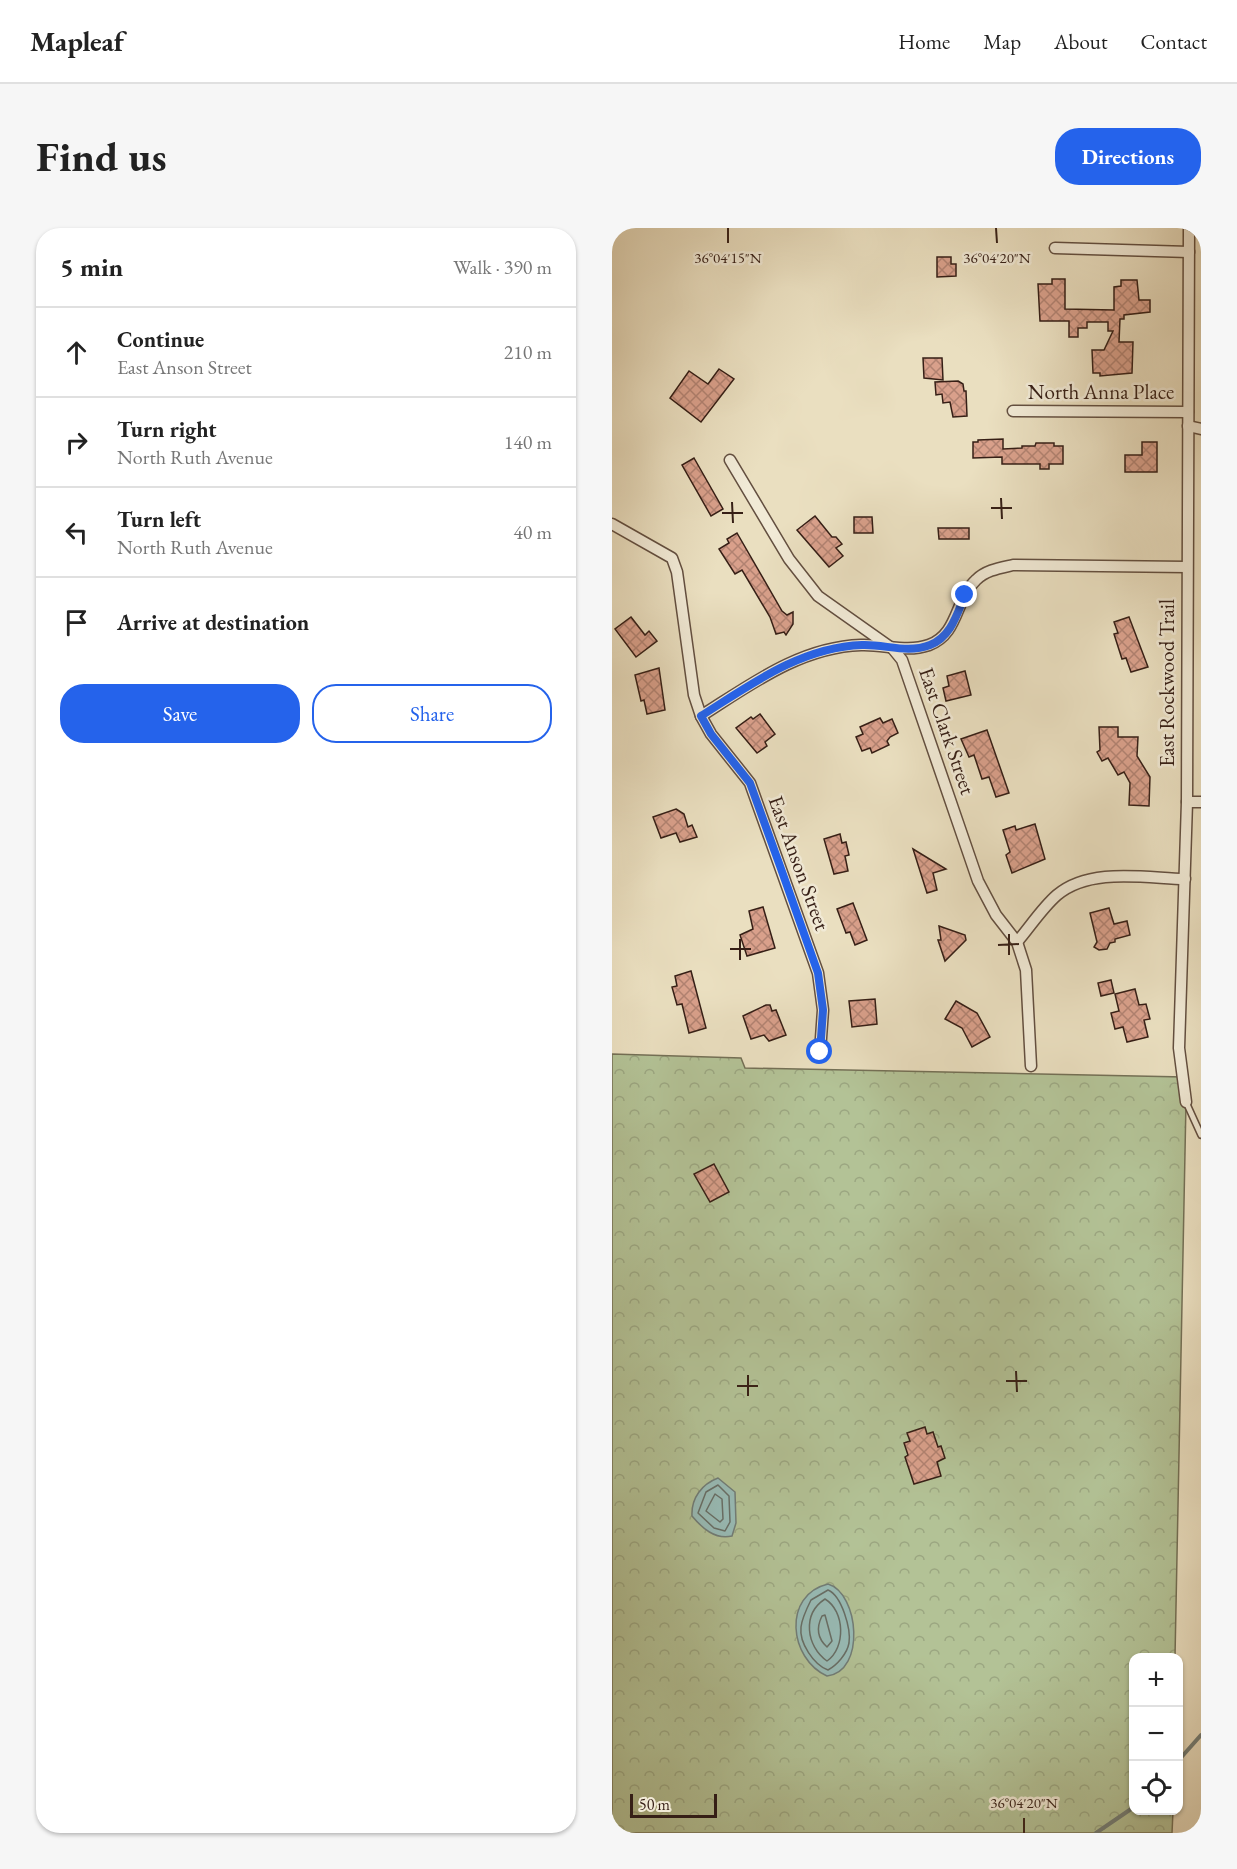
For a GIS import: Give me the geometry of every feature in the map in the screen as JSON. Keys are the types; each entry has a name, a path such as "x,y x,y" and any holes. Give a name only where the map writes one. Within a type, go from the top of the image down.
{"street":[{"name":"East Rockwood Trail","path":"1185,1102 1179,1048 1187,802 1189,228"},
{"path":"1055,248 1189,252"},
{"name":"North Anna Place","path":"1013,411 1188,412"},
{"path":"1188,426 1201,429"},
{"name":"East Clark Street","path":"730,460 789,559 818,596 893,649 907,671 978,881 996,915 1017,942 1026,970 1031,1066"},
{"name":"East Anson Street","path":"612,524 672,558 677,572 694,695 701,716 711,734 750,783 818,973 823,1010 820,1052"},
{"path":"701,716 775,670 799,659 862,645 893,649 930,645 948,634 965,595 975,580 992,569 1013,565 1187,567"},
{"path":"1187,802 1201,802"},
{"path":"1017,942 1057,894 1082,882 1106,877 1185,879"}],"lane":[{"name":"East Rockwood Trail","path":"1185,1102 1201,1135"}],"green space":[{"path":"612,1054 741,1058 745,1068 1184,1077 1186,1102 1175,1653 1129,1653 1129,1815 1173,1815 1172,1833 612,1833"}],"water":[{"path":"718,1478 735,1492 736,1523 732,1536 715,1535 692,1516 693,1503 699,1492"},
{"path":"828,1584 838,1590 846,1602 852,1616 854,1632 853,1648 848,1661 840,1671 827,1676 814,1668 805,1656 798,1642 796,1628 797,1613 803,1601 813,1590"}],"building":[{"path":"937,257 951,257 951,264 956,264 956,276 937,277"},
{"path":"1052,279 1065,279 1065,309 1114,310 1114,287 1121,286 1121,280 1137,280 1139,300 1150,300 1150,312 1124,315 1124,319 1120,319 1119,342 1133,342 1132,373 1100,376 1100,373 1093,373 1092,350 1104,350 1113,331 1108,331 1108,322 1087,322 1087,328 1078,328 1078,337 1069,337 1069,321 1040,321 1038,284 1052,284"},
{"path":"923,358 942,358 943,380 924,378"},
{"path":"719,369 734,379 701,422 670,398 689,371 708,384"},
{"path":"958,381 963,384 964,391 966,391 967,416 953,417 950,402 943,403 942,394 936,395 935,382"},
{"path":"1003,439 1003,449 1035,446 1036,443 1054,443 1054,446 1063,446 1063,464 1049,464 1049,469 1040,469 1040,464 1002,464 1002,457 973,458 973,442"},
{"path":"1142,442 1157,442 1157,472 1125,472 1125,455 1142,455"},
{"path":"694,458 723,509 711,516 682,465"},
{"path":"815,516 832,537 836,537 842,544 836,548 843,556 829,567 797,530"},
{"path":"854,517 872,517 873,533 854,533"},
{"path":"938,528 969,528 969,539 939,539"},
{"path":"737,533 782,611 787,615 793,612 793,624 786,635 784,632 776,634 770,617 742,570 735,574 719,549 729,543 727,539"},
{"path":"631,617 645,635 649,631 657,641 636,657 615,629"},
{"path":"1129,617 1148,667 1131,672 1126,658 1122,659 1114,634 1118,633 1114,622"},
{"path":"659,668 665,710 647,714 644,700 641,701 635,675"},
{"path":"965,671 971,695 946,701 943,688 949,686 947,676"},
{"path":"760,714 775,734 765,742 767,746 757,753 736,728 751,717 753,719"},
{"path":"880,718 883,723 892,719 898,733 887,741 889,745 872,753 870,748 862,751 856,737 863,734 860,727"},
{"path":"1099,727 1118,727 1118,737 1138,737 1137,756 1150,777 1149,806 1129,805 1130,783 1124,772 1118,775 1108,758 1102,761 1097,752 1100,750"},
{"path":"987,730 1009,793 996,797 989,777 982,779 974,755 969,757 961,739"},
{"path":"676,809 684,814 688,827 692,825 697,837 680,842 676,833 661,838 653,817"},
{"path":"1035,824 1045,859 1012,873 1006,855 1010,852 1003,830 1015,826 1016,830"},
{"path":"840,834 842,843 846,842 849,855 845,856 848,871 834,874 824,839"},
{"path":"913,849 946,869 933,873 937,890 927,893"},
{"path":"853,903 867,940 855,945 850,932 846,933 837,909"},
{"path":"763,907 775,948 747,956 740,935 753,929 749,911"},
{"path":"1109,908 1114,924 1127,921 1130,935 1115,939 1115,942 1110,943 1107,949 1099,950 1094,947 1097,942 1090,913"},
{"path":"939,926 965,935 966,940 945,961 938,940 941,940"},
{"path":"691,971 706,1028 689,1033 682,1004 677,1005 672,987 677,986 675,976"},
{"path":"1111,980 1114,993 1101,996 1098,983"},
{"path":"1135,989 1139,1005 1146,1004 1150,1019 1144,1020 1148,1037 1127,1042 1123,1027 1115,1029 1111,1013 1119,1011 1115,994"},
{"path":"875,999 877,1024 852,1027 849,1001"},
{"path":"956,1001 977,1013 990,1037 972,1047 962,1028 945,1019"},
{"path":"770,1005 772,1011 776,1010 786,1035 769,1041 764,1035 751,1039 743,1016"},
{"path":"714,1164 729,1192 710,1202 694,1174"},
{"path":"925,1427 927,1434 933,1432 945,1458 937,1462 941,1476 914,1484 905,1457 908,1455 904,1443 910,1441 907,1433"}],"waterway":[{"path":"1183,1755 1201,1735"},
{"path":"1096,1833 1129,1810"}],"route":[{"path":"820,1052 823,1010 818,973 750,783 711,734 701,716 775,670 815,653 862,645 893,649 912,649 930,645 948,634 965,595"}]}
